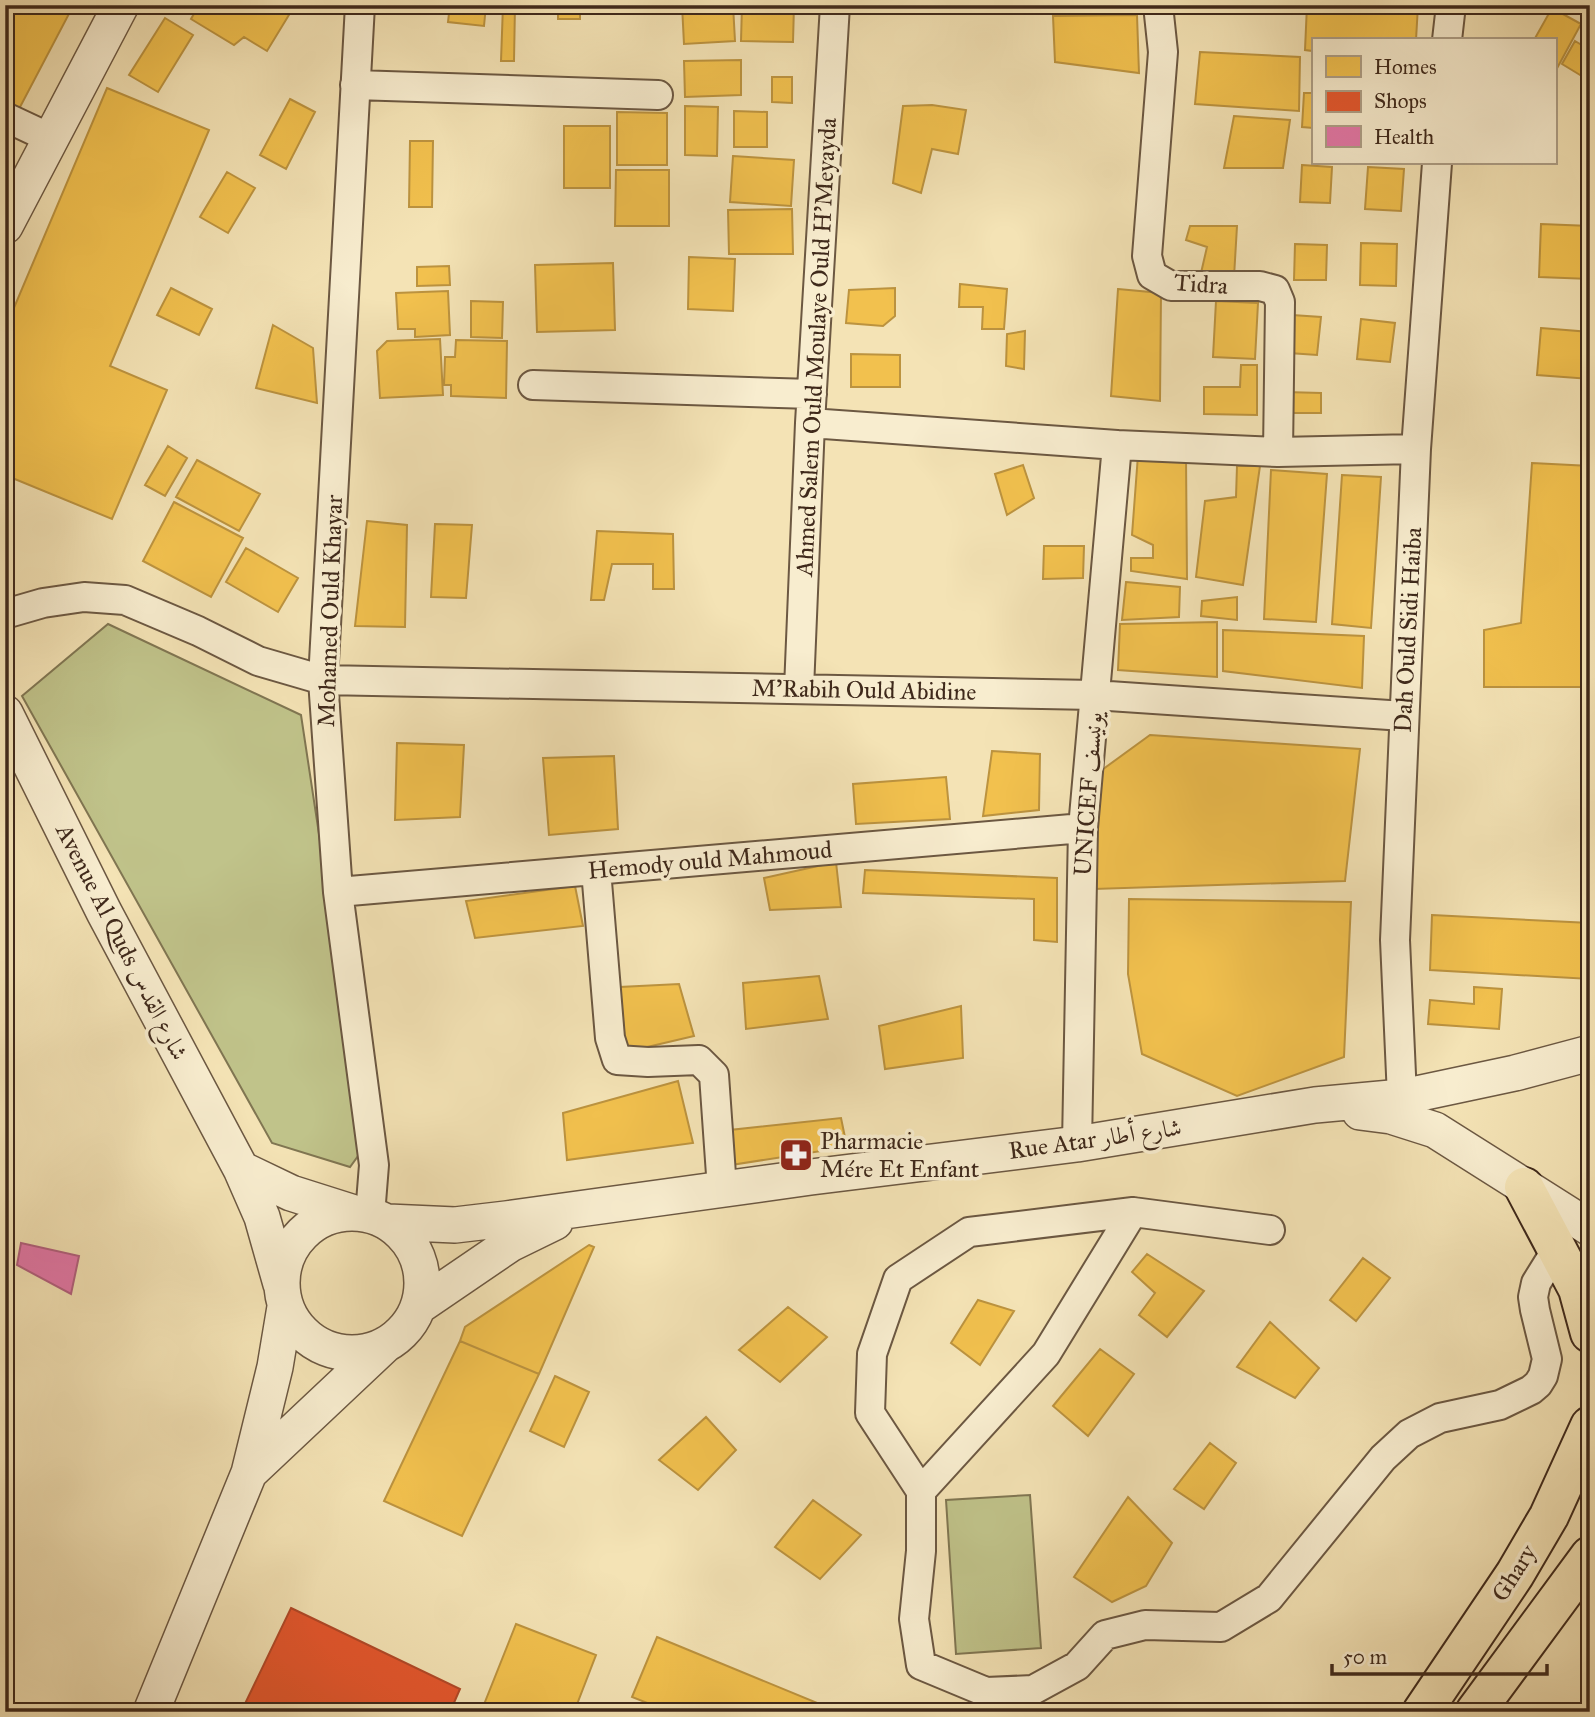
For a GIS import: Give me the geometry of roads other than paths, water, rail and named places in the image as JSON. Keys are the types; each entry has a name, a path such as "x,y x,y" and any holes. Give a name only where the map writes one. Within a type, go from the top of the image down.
{"highway":[{"path":"1524,1186 1578,1289 1590,1333"},
{"name":"Ghary","path":"1422,1712 1522,1562 1549,1516 1590,1426"},
{"name":"Ghary","path":"1475,1712 1590,1556"}],"street":[{"name":"Mohamed Ould Khayar","path":"360,5 323,680 338,892 374,1165 370,1216"},
{"name":"Ahmed Salem Ould Moulaye Ould H'Meyayda","path":"799,689 810,423 835,5"},
{"name":"Tidra","path":"1158,5 1163,52 1147,256 1152,275 1171,286 1260,286 1275,290 1280,302 1278,452"},
{"path":"1447,38 1451,5"},
{"path":"5,226 119,6"},
{"path":"355,85 658,95"},
{"path":"5,117 52,139"},
{"name":"Dah Ould Sidi Haiba","path":"1402,1097 1395,940 1416,449 1437,164"},
{"path":"533,385 812,394"},
{"path":"810,423 1117,445 1278,452 1416,449"},
{"name":"UNICEF يونيسف","path":"1077,1144 1083,828 1117,445"},
{"name":"M'Rabih Ould Abidine","path":"5,614 43,603 84,597 125,600 258,661 323,680 1094,695 1404,716"},
{"name":"Avenue Al Quds شارع القدس","path":"5,713 104,912 241,1169 262,1217 283,1296"},
{"name":"Hemody ould Mahmoud","path":"338,892 1083,828"},
{"path":"596,870 610,1038 617,1060 699,1060 714,1075 722,1189"},
{"name":"Rue Atar شارع أطار","path":"370,1216 455,1225 1077,1144 1315,1105 1402,1097 1516,1073 1590,1053"},
{"name":"Rue Atar شارع أطار","path":"1315,1105 1391,1116 1435,1130 1590,1228"},
{"path":"241,1169 291,1193 370,1216 406,1238 418,1259 422,1282 419,1306 411,1322 250,1473"},
{"name":"Rue Atar شارع أطار","path":"419,1306 510,1244 583,1208"},
{"path":"1270,1230 1133,1212 969,1232 898,1279 872,1354 870,1413 921,1492 921,1551 914,1619 921,1665 986,1692 1033,1690 1077,1666 1105,1635 1145,1625 1221,1627 1269,1598 1383,1458 1409,1434 1440,1418 1500,1405 1538,1384 1543,1376 1546,1359 1533,1297 1536,1283 1549,1262 1561,1254"},
{"path":"921,1492 1046,1354 1133,1212"},
{"path":"150,1712 250,1473 275,1367 286,1257 301,1234 323,1219 370,1216"},
{"path":"283,1296 297,1328 316,1343 338,1352 363,1353 386,1345"}],"place":[{"name":"Pharmacie Mére Et Enfant","path":"796,1155"}]}
